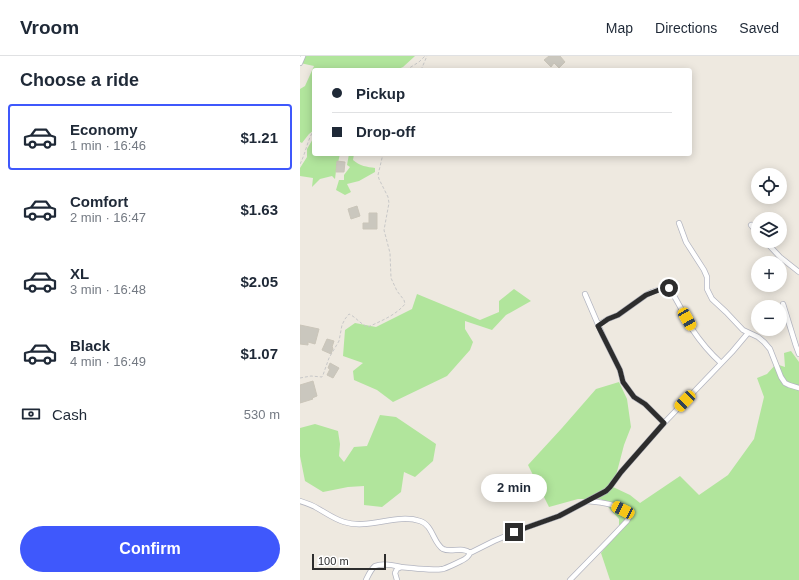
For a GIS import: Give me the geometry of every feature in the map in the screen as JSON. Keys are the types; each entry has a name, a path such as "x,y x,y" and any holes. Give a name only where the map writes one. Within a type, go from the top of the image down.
{"street":[{"path":"300,63 304,56"},
{"path":"679,223 686,242 704,270 707,277 707,289 712,299 740,328 764,342 770,349 781,377 785,383 799,388"},
{"path":"772,248 780,257 799,272"},
{"path":"598,326 608,319 618,315 646,295 667,287 676,297 693,330 713,356 721,363"},
{"path":"585,294 598,326 620,370 623,382 634,397 645,404 664,423"},
{"path":"787,317 799,354"},
{"path":"366,580 375,566 389,564 401,567 443,569 454,565 467,558 470,553 494,541 559,516 606,491 664,423 748,333"},
{"path":"300,501 316,507 344,523 376,523 401,519 420,521 426,525 438,545 447,550 464,550 470,553"},
{"path":"570,580 627,521 629,517 628,513 614,505 597,501 587,501"},
{"path":"397,580 396,571 401,567"}],"path":[{"path":"409,68 426,56"},
{"path":"422,68 426,56"},
{"path":"300,164 312,134"},
{"path":"300,378 311,376 322,377 329,358 339,341 342,325 349,314 360,323 368,327 388,317 401,308 404,304 404,300 397,291 391,278 390,253 384,230 389,202 378,175 383,156"}],"green space":[{"path":"300,56 415,56 401,68 313,68 314,66 300,63"},
{"path":"312,70 312,132 302,143 300,142 300,89 305,86"},
{"path":"312,140 312,156 340,156 335,179 332,176 320,179 312,187 313,178 300,176 300,168 307,157 307,149"},
{"path":"349,156 354,156 353,160 358,164 375,168 375,172 359,181 347,184 351,192 345,195 336,190 339,180 344,180 344,175 350,167 347,165"},
{"path":"514,289 531,301 506,315 492,330 465,321 465,329 473,342 470,350 447,376 393,402 377,390 354,380 353,371 363,363 343,356 345,330 355,323 376,327 412,309 417,294 480,320 499,312 499,301"},
{"path":"791,351 799,362 799,580 610,580 601,553 619,531 619,519 601,499 578,499 549,507 528,465 596,389 619,382 627,399 631,427 624,445 613,487 630,495 640,503 680,476 699,495 728,475 754,439 764,397 757,378 767,374 776,364 785,367 784,353"},
{"path":"380,415 396,417 436,444 433,461 415,477 404,472 401,492 382,507 364,505 364,486 348,487 323,492 305,481 300,456 300,428 315,424 338,431 340,444 339,456 344,462 354,447 367,446"}],"building":[{"path":"549,56 560,56 565,62 559,68 554,63 551,67 544,60"},
{"path":"337,161 345,162 344,172 336,172"},
{"path":"357,206 360,216 351,219 348,209"},
{"path":"369,213 377,213 377,229 363,229 363,223 369,223"},
{"path":"300,325 319,329 315,344 308,342 308,345 300,344"},
{"path":"327,339 334,341 331,354 322,350"},
{"path":"330,363 339,368 333,378 327,375 330,369 328,368"},
{"path":"313,381 317,396 312,398 313,399 300,403 300,385"}],"route":[{"path":"514,532 559,516 594,496 606,491 612,482 664,423 645,404 634,397 623,382 620,370 598,326 608,319 618,315 646,295 667,287 669,288"}]}
